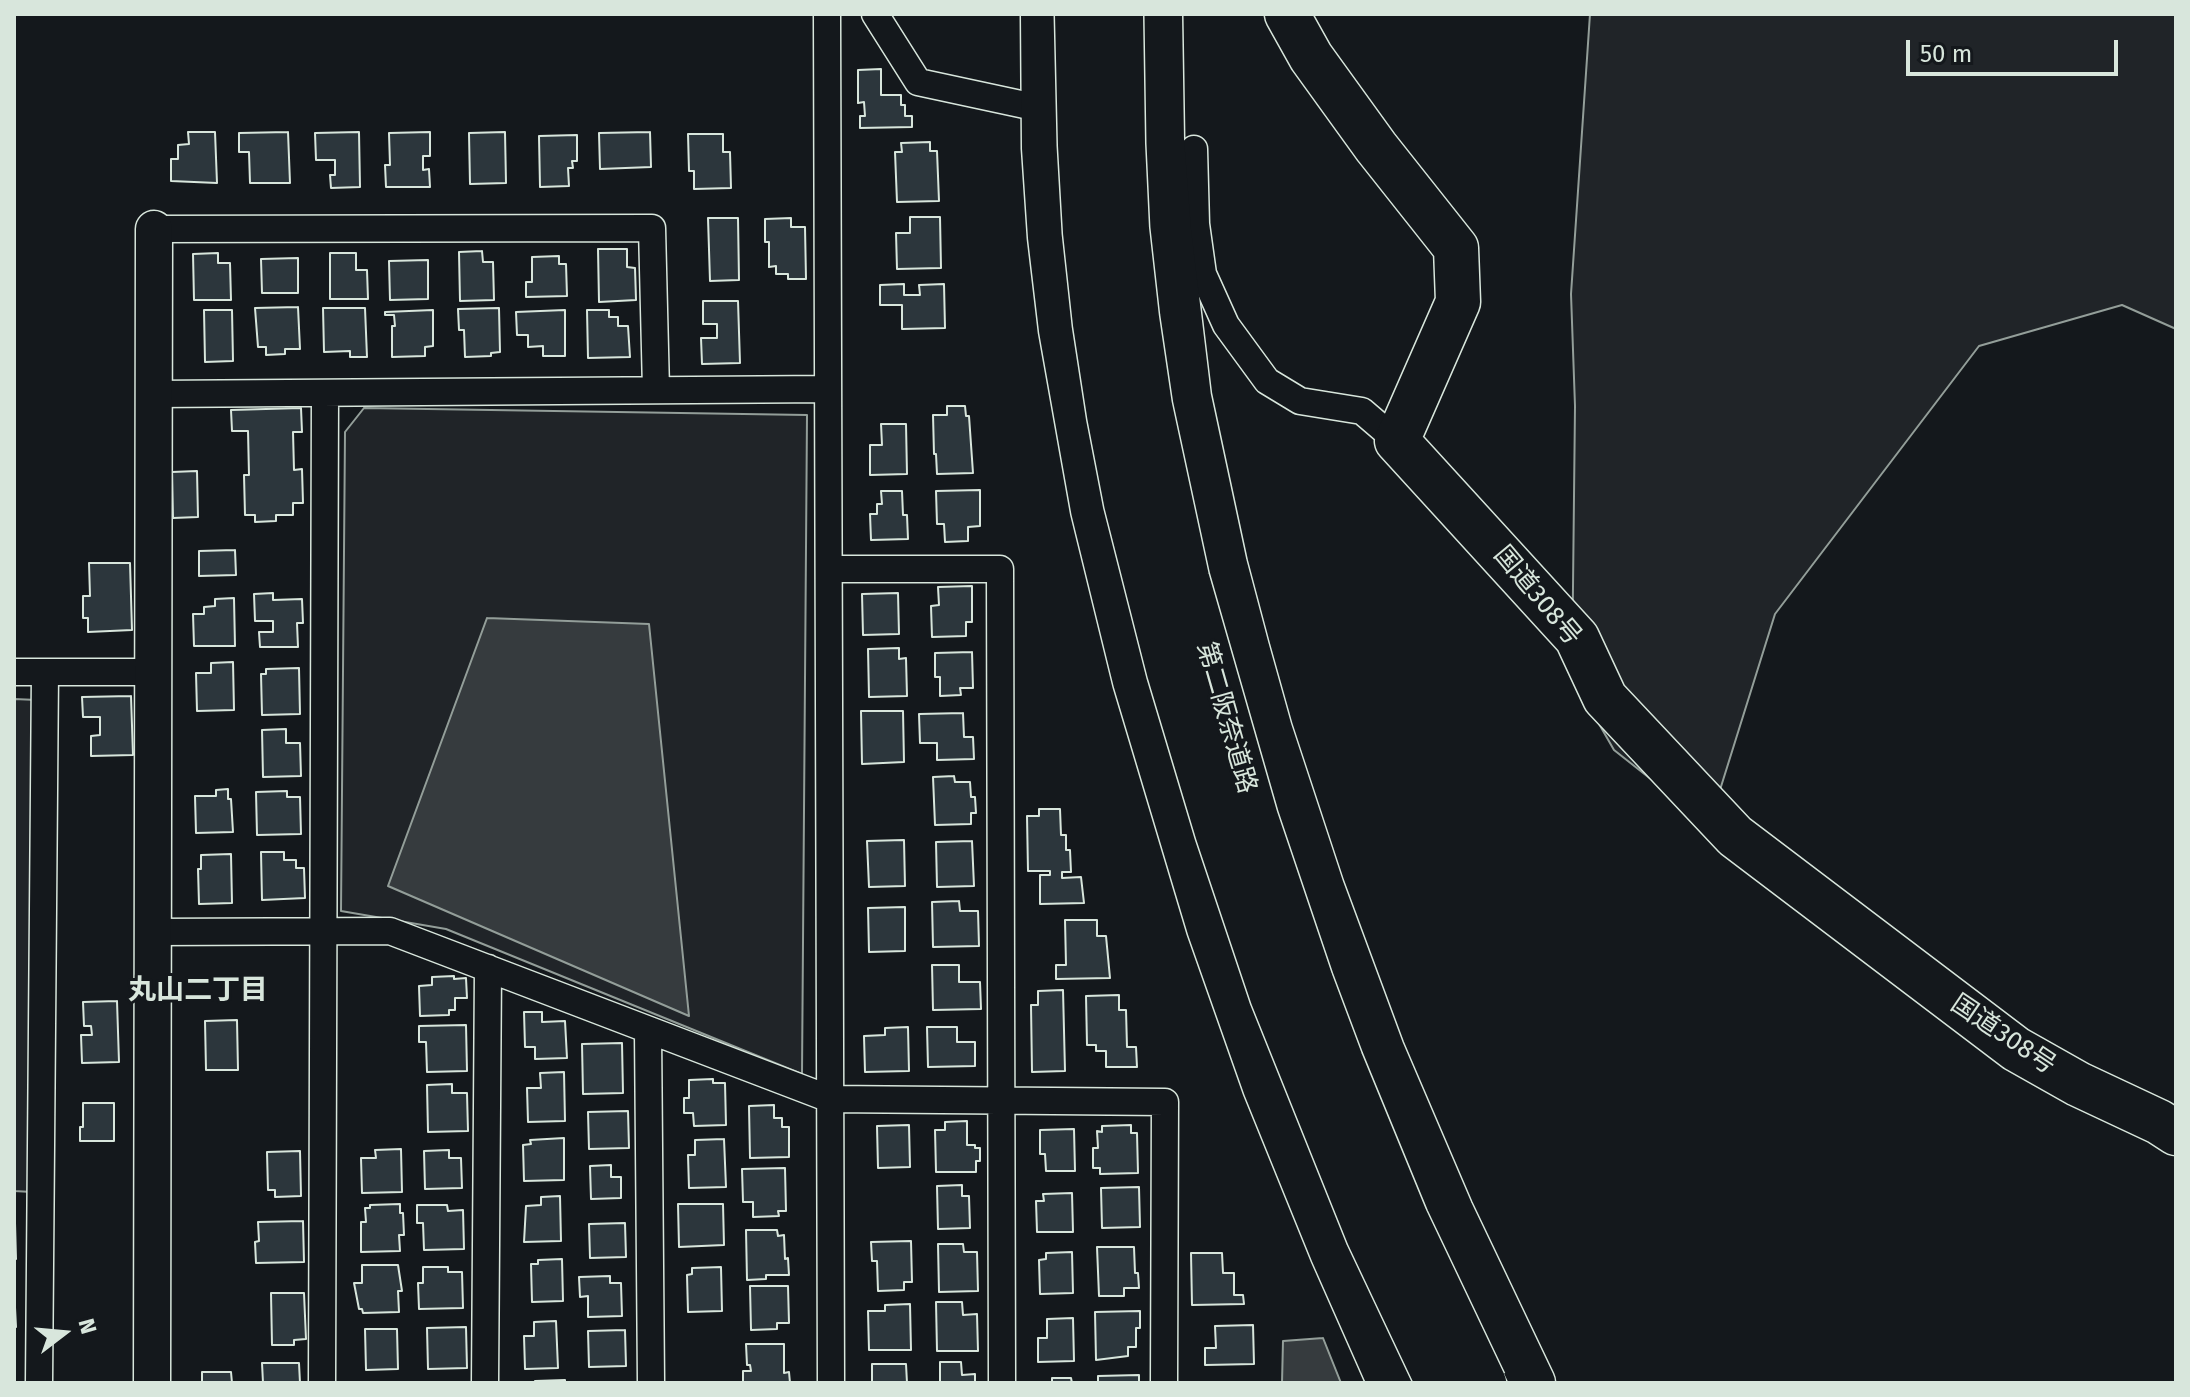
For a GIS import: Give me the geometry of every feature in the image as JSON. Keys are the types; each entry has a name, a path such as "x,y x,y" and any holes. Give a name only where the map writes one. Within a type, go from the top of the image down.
{"highway":[{"path":"1043,14 1044,148 1061,330 1093,510 1131,668 1204,913 1265,1087 1332,1252 1390,1383"},
{"name":"第二阪奈道路","path":"1077,14 1081,159 1095,324 1123,488 1158,632 1201,780 1272,996 1368,1235 1438,1383"},
{"name":"第二阪奈道路","path":"1121,14 1125,187 1137,318 1150,406 1187,578 1256,818 1321,1008 1406,1219 1484,1383"},
{"path":"1160,14 1162,140 1184,356 1207,481 1243,634 1270,730 1322,888 1382,1050 1451,1211 1533,1383"},
{"path":"1287,14 1329,83 1456,248 1458,302 1397,441"},
{"name":"国道308号","path":"1397,441 1577,638 1605,698 1735,836 2016,1049 2176,1133"}],"street":[{"path":"827,14 831,1383"},
{"path":"875,14 918,82 1025,105"},
{"path":"1194,149 1196,224 1203,274 1226,325 1267,381 1300,401 1362,411 1397,441"},
{"path":"152,1383 154,229 652,228 656,390"},
{"path":"154,394 828,389"},
{"path":"322,1383 325,393"},
{"path":"829,569 1000,569 1002,1383"},
{"path":"14,672 153,672"},
{"path":"39,1383 45,672"},
{"path":"153,932 390,931 830,1099 1165,1102 1164,1383"},
{"path":"485,1383 488,968"},
{"path":"648,1031 651,1383"}],"shaded area":[{"path":"1590,14 2176,14 2176,329 2122,305 1979,346 1775,614 1709,825 1614,750 1572,677 1575,406 1571,294"},
{"path":"364,408 807,415 802,1074 446,929 341,911 345,432"},
{"path":"487,618 649,624 689,1016 388,886"},
{"path":"14,699 37,700 32,1192 14,1191"},
{"path":"1323,1338 1341,1383 1282,1383 1283,1341"}],"building":[{"path":"881,69 881,95 901,95 905,116 912,116 912,127 860,128 860,116 865,116 864,102 858,103 858,70"},
{"path":"188,132 215,132 217,183 171,181 171,159 178,159 178,145 189,144"},
{"path":"288,132 290,183 250,183 249,152 239,152 239,133"},
{"path":"359,132 360,187 331,188 330,175 335,175 335,160 316,160 315,133"},
{"path":"430,132 430,156 423,156 423,170 429,169 430,187 386,187 385,165 390,165 389,133"},
{"path":"505,132 506,183 470,184 469,133"},
{"path":"650,132 651,167 600,169 599,133"},
{"path":"688,134 723,134 723,152 730,152 731,188 694,189 694,171 689,171"},
{"path":"577,135 577,161 572,161 573,168 568,168 569,186 540,187 539,136"},
{"path":"930,142 930,151 937,151 939,201 897,202 895,152 902,152 901,143"},
{"path":"910,217 940,217 941,268 897,269 896,233 910,233"},
{"path":"708,218 738,218 739,280 710,281"},
{"path":"791,218 791,227 805,227 806,279 788,279 788,274 776,274 776,266 769,267 765,219"},
{"path":"598,249 627,249 627,267 635,268 636,300 599,302"},
{"path":"482,251 483,262 493,262 494,300 460,301 459,252"},
{"path":"218,253 218,263 230,263 231,300 194,300 193,254"},
{"path":"330,253 356,253 356,270 367,270 368,299 330,299"},
{"path":"559,256 559,264 566,264 567,296 526,297 526,282 532,282 532,257"},
{"path":"298,258 298,293 262,293 261,259"},
{"path":"428,260 428,299 390,300 389,261"},
{"path":"904,284 904,295 920,295 919,285 944,284 945,328 902,329 902,305 880,305 880,285"},
{"path":"703,301 738,301 740,363 702,364 701,338 717,338 717,324 703,324"},
{"path":"298,307 300,349 285,349 285,354 266,355 266,347 258,347 255,308"},
{"path":"323,308 365,308 367,357 350,357 350,351 324,352"},
{"path":"499,308 500,352 491,353 491,356 465,357 464,330 459,330 458,309"},
{"path":"204,310 232,310 233,361 205,362"},
{"path":"433,310 433,346 425,347 425,356 392,357 394,315 385,315 385,312"},
{"path":"565,310 565,356 543,356 543,346 528,347 528,335 517,335 516,312"},
{"path":"587,310 609,310 609,317 618,317 618,326 628,326 630,357 588,358"},
{"path":"947,406 965,406 966,416 969,416 973,473 937,474 933,415 947,415"},
{"path":"301,408 302,432 293,432 294,470 302,469 303,503 293,503 293,515 276,515 276,521 255,522 255,515 245,515 244,475 249,475 248,431 232,431 231,410"},
{"path":"881,424 906,424 907,474 870,475 870,445 882,445"},
{"path":"197,471 198,517 173,518 172,472"},
{"path":"980,490 980,526 968,527 968,541 945,542 944,524 937,524 936,491"},
{"path":"881,491 902,491 908,539 871,540 870,514 877,514 877,504 882,504"},
{"path":"235,550 236,575 199,576 199,551"},
{"path":"89,563 130,563 132,630 88,632 88,618 83,618 83,596 90,596"},
{"path":"972,586 972,622 966,622 966,636 932,637 931,606 939,605 938,587"},
{"path":"273,593 273,600 302,599 303,623 297,623 298,647 260,647 259,632 273,632 273,621 255,621 254,594"},
{"path":"898,593 899,634 863,635 862,594"},
{"path":"234,598 235,646 194,646 193,614 204,614 204,607 215,606 215,599"},
{"path":"899,648 899,659 906,658 907,696 869,697 868,649"},
{"path":"972,652 973,688 960,688 961,695 940,696 940,677 935,677 935,653"},
{"path":"233,662 234,710 197,711 196,673 211,673 211,663"},
{"path":"299,668 300,714 262,715 261,674 266,674 266,669"},
{"path":"131,696 133,755 91,756 91,736 100,735 100,717 83,717 82,697"},
{"path":"861,711 903,711 904,762 862,764"},
{"path":"963,713 964,737 973,737 974,759 937,760 937,743 920,743 919,714"},
{"path":"286,729 286,743 300,743 301,776 263,777 262,730"},
{"path":"954,776 955,782 970,782 976,813 971,813 971,824 935,825 933,777"},
{"path":"228,789 233,832 196,833 195,796 216,796 216,790"},
{"path":"287,791 287,797 300,797 301,834 257,835 256,792"},
{"path":"1039,809 1060,809 1061,835 1066,835 1071,872 1062,872 1062,878 1081,877 1084,903 1040,904 1040,875 1050,875 1050,871 1028,871 1027,816 1039,816"},
{"path":"904,840 905,886 869,887 867,841"},
{"path":"972,841 974,886 937,887 936,842"},
{"path":"261,852 284,852 284,860 296,860 296,868 304,868 305,898 262,900"},
{"path":"231,854 232,903 199,904 198,869 201,869 201,855"},
{"path":"959,901 960,911 978,911 979,946 933,947 932,902"},
{"path":"905,907 905,951 869,952 868,908"},
{"path":"1065,920 1097,920 1097,936 1106,936 1110,978 1056,979 1056,965 1066,965"},
{"path":"932,965 959,965 959,982 980,982 981,1009 933,1010"},
{"path":"454,976 454,979 466,978 467,998 455,998 455,1010 449,1010 449,1015 420,1016 419,986 432,985 432,977"},
{"path":"1063,990 1065,1071 1032,1072 1031,1005 1038,1005 1038,991"},
{"path":"1119,995 1119,1010 1126,1010 1127,1047 1136,1047 1137,1067 1106,1067 1106,1051 1096,1051 1096,1045 1087,1045 1086,996"},
{"path":"117,1001 119,1062 82,1063 81,1035 92,1035 91,1026 84,1026 83,1002"},
{"path":"524,1012 542,1012 542,1022 565,1021 567,1058 535,1059 535,1047 525,1047"},
{"path":"237,1020 238,1070 206,1070 205,1021"},
{"path":"466,1025 467,1071 427,1072 426,1042 419,1042 419,1026"},
{"path":"908,1027 909,1071 865,1072 864,1036 885,1035 885,1028"},
{"path":"927,1027 957,1027 957,1042 975,1042 975,1066 928,1067"},
{"path":"622,1043 623,1093 583,1094 582,1044"},
{"path":"564,1072 565,1121 528,1122 527,1088 541,1088 540,1073"},
{"path":"713,1079 713,1083 725,1083 726,1125 694,1126 693,1113 684,1113 684,1098 689,1098 689,1080"},
{"path":"452,1084 452,1093 467,1093 468,1131 428,1132 427,1085"},
{"path":"83,1103 114,1103 114,1141 80,1141"},
{"path":"774,1105 774,1118 782,1118 782,1127 789,1127 789,1157 750,1158 749,1106"},
{"path":"628,1111 629,1148 589,1149 588,1112"},
{"path":"967,1121 967,1145 980,1148 976,1172 936,1172 935,1130 945,1130 945,1122"},
{"path":"909,1125 910,1167 878,1168 877,1126"},
{"path":"1131,1125 1131,1133 1137,1133 1138,1173 1100,1174 1100,1168 1093,1168 1093,1148 1098,1148 1097,1131 1102,1132 1102,1126"},
{"path":"1074,1129 1075,1171 1046,1171 1045,1154 1040,1154 1040,1130"},
{"path":"564,1138 564,1180 524,1181 523,1145 531,1144 530,1140"},
{"path":"724,1139 726,1187 689,1188 688,1155 695,1155 695,1140"},
{"path":"401,1149 402,1192 362,1193 361,1158 376,1158 375,1150"},
{"path":"449,1150 449,1158 461,1158 462,1188 425,1189 424,1151"},
{"path":"300,1151 301,1196 275,1197 275,1190 268,1190 267,1152"},
{"path":"611,1165 611,1177 621,1177 621,1198 591,1199 590,1166"},
{"path":"785,1168 786,1211 778,1211 779,1216 753,1217 753,1202 743,1202 742,1169"},
{"path":"962,1185 962,1196 969,1196 970,1228 938,1229 937,1186"},
{"path":"1139,1187 1140,1227 1102,1228 1101,1188"},
{"path":"1072,1193 1073,1232 1037,1232 1036,1201 1044,1201 1043,1194"},
{"path":"560,1196 561,1241 524,1242 526,1206 541,1205 541,1197"},
{"path":"400,1204 404,1235 399,1235 400,1251 361,1252 361,1222 366,1222 365,1208 370,1208 370,1205"},
{"path":"678,1204 723,1204 724,1245 679,1247"},
{"path":"417,1205 447,1205 448,1211 463,1210 464,1249 424,1250 423,1223 417,1223"},
{"path":"303,1221 304,1262 256,1263 258,1222"},
{"path":"15,1223 16,1259 14,1259"},
{"path":"625,1223 626,1257 590,1258 589,1224"},
{"path":"746,1230 777,1230 778,1236 784,1235 789,1275 766,1275 766,1279 747,1280"},
{"path":"911,1241 912,1282 904,1282 904,1290 878,1291 877,1261 872,1261 871,1242"},
{"path":"938,1244 963,1244 964,1252 977,1252 978,1291 939,1292"},
{"path":"1097,1247 1134,1247 1139,1288 1124,1288 1124,1296 1099,1296"},
{"path":"1072,1252 1073,1293 1040,1294 1039,1260 1046,1259 1046,1253"},
{"path":"1191,1253 1222,1253 1223,1273 1234,1273 1234,1295 1243,1295 1244,1304 1192,1305"},
{"path":"562,1259 563,1301 532,1302 531,1264 538,1264 538,1260"},
{"path":"362,1265 398,1265 402,1291 398,1291 399,1312 363,1313 359,1309 354,1283 362,1283"},
{"path":"423,1267 448,1267 448,1272 462,1272 463,1308 419,1309 418,1283 423,1283"},
{"path":"721,1267 722,1311 688,1312 687,1275 692,1274 692,1268"},
{"path":"610,1276 610,1283 621,1283 622,1316 588,1317 588,1296 580,1297 579,1277"},
{"path":"750,1286 788,1286 789,1323 777,1323 777,1329 751,1330"},
{"path":"271,1293 304,1293 306,1339 294,1340 294,1345 272,1345"},
{"path":"936,1302 962,1302 963,1315 977,1314 978,1351 937,1351"},
{"path":"910,1304 911,1350 869,1350 868,1311 885,1311 885,1305"},
{"path":"1140,1311 1136,1347 1128,1347 1128,1356 1096,1360 1095,1312"},
{"path":"1073,1318 1074,1361 1038,1362 1038,1338 1047,1338 1047,1319"},
{"path":"556,1321 558,1368 525,1369 524,1336 534,1336 534,1322"},
{"path":"1253,1325 1254,1364 1205,1365 1205,1348 1216,1348 1215,1326"},
{"path":"466,1327 467,1368 428,1369 427,1328"},
{"path":"365,1329 397,1329 398,1369 366,1370"},
{"path":"625,1330 626,1366 589,1367 588,1331"},
{"path":"746,1344 784,1344 784,1373 789,1372 790,1383 743,1383 743,1371 751,1371 750,1365 747,1365"},
{"path":"940,1362 961,1362 962,1375 975,1374 975,1383 940,1383"},
{"path":"262,1363 299,1363 300,1383 263,1383"},
{"path":"872,1364 906,1364 907,1383 872,1383"},
{"path":"202,1372 231,1372 232,1383 202,1383"},
{"path":"1139,1375 1139,1383 1098,1383 1098,1376"},
{"path":"1052,1378 1071,1378 1072,1383 1052,1383"},
{"path":"565,1380 565,1383 535,1383 535,1381"}],"district":[{"name":"丸山二丁目","path":"198,991"}]}
